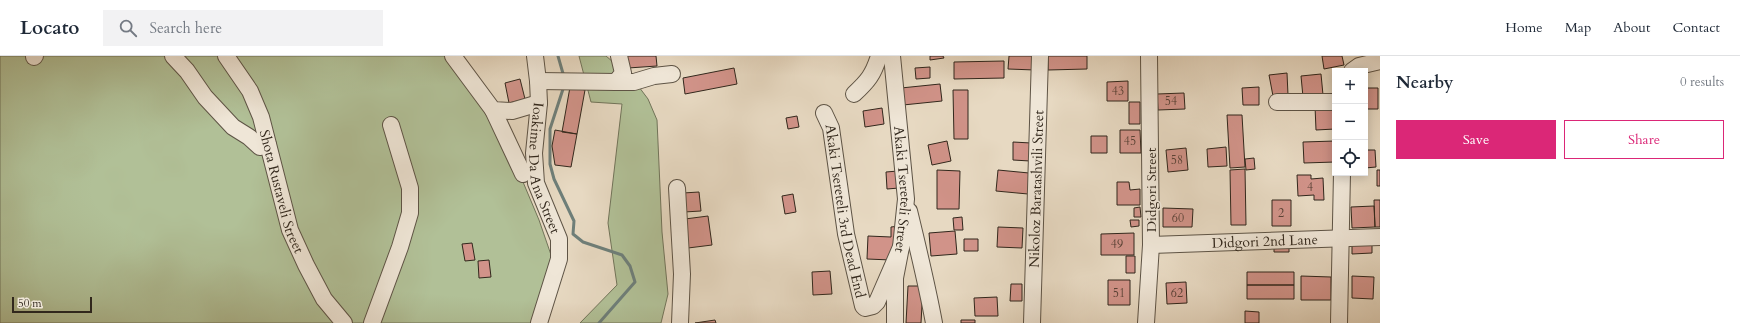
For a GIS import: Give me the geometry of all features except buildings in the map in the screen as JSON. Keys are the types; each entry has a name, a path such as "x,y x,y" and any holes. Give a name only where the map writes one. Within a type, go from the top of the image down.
{"street":[{"path":"173,56 187,71 205,97 233,128 249,137 260,147 268,145"},
{"name":"Shota Rustaveli Street","path":"226,56 250,91 261,117 290,230 324,299 344,323"},
{"path":"453,56 493,110 523,174"},
{"name":"Ioakime Da Ana Street","path":"535,56 539,103 534,153 536,183 559,239 559,259 539,323"},
{"path":"616,82 623,73 618,56"},
{"path":"854,94 869,80 874,72 879,56"},
{"name":"Akaki Tsereteli Street","path":"892,56 906,199 902,247 895,278 894,323"},
{"name":"Nikoloz Baratashvili Street","path":"1032,323 1040,56"},
{"name":"Didgori Street","path":"1146,323 1151,244 1149,56"},
{"path":"1356,68 1380,61"},
{"path":"538,81 564,80 634,82 654,76 672,74"},
{"path":"1277,102 1332,102"},
{"path":"493,110 512,110 539,103"},
{"name":"Akaki Tsereteli 3rd Dead End","path":"824,114 831,128 846,234 863,306 865,308 873,306 877,302 902,247"},
{"path":"372,323 400,247 410,213 410,188 390,125"},
{"path":"1339,323 1342,176"},
{"path":"677,188 682,274 680,323"},
{"path":"906,199 925,272 928,298 934,323"},
{"name":"Didgori 2nd Lane","path":"1151,244 1380,237"}],"green space":[{"path":"0,56 449,56 492,117 515,163 539,220 560,281 545,323 0,323"},
{"path":"579,56 606,56 633,79 648,99 657,120 662,232 668,294 661,323 580,323 617,285 608,223 622,104 591,102"}],"waterway":[{"path":"558,56 564,77"},
{"path":"564,86 550,129 550,164 554,179 574,221 573,234 583,242 622,255 630,266 635,282 599,323"}]}
